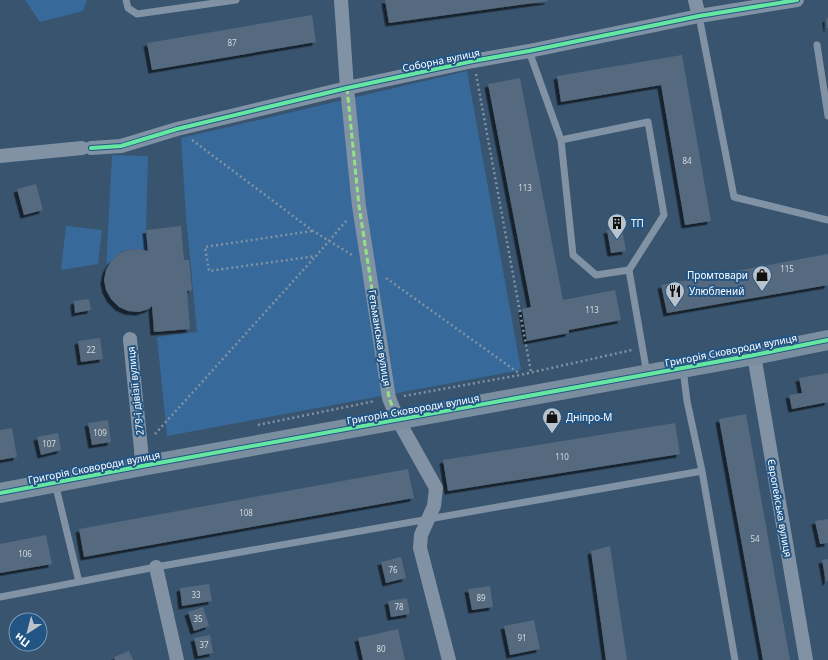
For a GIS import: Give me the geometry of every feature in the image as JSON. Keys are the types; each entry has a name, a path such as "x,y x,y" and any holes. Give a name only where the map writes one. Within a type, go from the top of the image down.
{"street":[{"name":"Гетьманська вулиця","path":"341,0 347,88 359,206 389,398 398,420 436,488 434,506 421,535 420,548 449,660"},
{"path":"695,0 698,16"},
{"name":"Соборна вулиця","path":"0,156 120,146 177,129 347,88 698,16 797,0"},
{"name":"279-ї дівізії вулиця","path":"130,339 141,458"},
{"name":"Григорія Сковороди вулиця","path":"0,493 55,483 141,458 398,420 754,355 828,340"},
{"name":"Європейська вулиця","path":"754,355 806,660"},
{"path":"156,567 177,660"}],"lane":[{"path":"126,0 128,8 137,14 236,0"},
{"path":"698,16 734,197 828,220"},
{"path":"817,45 828,116"},
{"path":"529,51 561,140 573,255 596,275 629,270"},
{"path":"561,140 648,122 664,215 629,270 647,374"},
{"path":"682,368 735,660"},
{"path":"0,597 156,567 702,472"},
{"path":"55,483 79,582"}],"path":[{"path":"473,61 531,372"},
{"path":"177,129 313,231 368,266 520,375"},
{"path":"141,458 359,206"},
{"path":"313,231 205,247 209,271 316,256"}],"shaded area":[{"path":"25,0 87,0 83,11 40,22"},
{"path":"467,71 521,370 167,436 157,337 197,332 186,216 181,138"},
{"path":"112,155 148,156 146,230 148,251 134,249 118,254 106,270"},
{"path":"66,226 102,230 98,264 61,270"}],"building":[{"path":"385,0 548,0 548,1 389,23"},
{"path":"312,15 316,42 152,70 147,43"},
{"path":"828,18 828,28 827,28 826,19"},
{"path":"682,55 711,221 685,225 661,85 561,102 557,76"},
{"path":"520,78 563,300 615,290 621,320 569,330 569,333 527,341 522,309 531,307 488,84"},
{"path":"36,184 43,210 24,215 17,189"},
{"path":"181,226 184,260 189,260 192,290 187,291 190,329 154,332 152,306 149,309 139,312 128,311 119,307 111,299 106,290 104,280 106,270 111,261 119,254 128,250 138,249 148,251 146,230"},
{"name":"ТП","path":"622,228 626,251 611,253 607,230"},
{"path":"828,254 828,285 667,313 661,285"},
{"path":"89,299 91,310 75,313 74,301"},
{"path":"100,338 103,359 81,362 78,341"},
{"path":"828,373 828,402 792,409 789,395 802,393 799,378"},
{"path":"746,414 790,660 763,660 719,419"},
{"path":"108,420 111,442 92,445 88,423"},
{"path":"675,423 680,454 448,491 443,460"},
{"path":"12,428 17,457 0,460 0,430"},
{"path":"58,433 61,450 41,455 37,437"},
{"path":"408,469 414,498 84,557 79,529"},
{"path":"828,519 828,543 820,544 815,521"},
{"path":"46,535 52,564 0,573 0,544"},
{"path":"610,546 627,660 606,660 591,551"},
{"path":"401,557 406,578 386,583 381,562"},
{"path":"828,559 828,581 826,582 822,560"},
{"path":"209,584 212,601 182,606 180,588"},
{"path":"490,586 493,607 472,610 468,589"},
{"path":"407,598 410,614 391,617 388,601"},
{"path":"203,607 209,626 194,631 188,612"},
{"path":"534,620 540,649 510,655 504,626"},
{"path":"398,629 405,660 363,660 358,638"},
{"path":"210,635 213,653 198,656 194,638"},
{"path":"129,651 133,660 115,660 114,657"}],"marked path":[{"path":"347,88 359,206 389,398 398,420"}],"cycle path":[{"path":"91,148 121,146 177,129 347,88 473,61 699,16 797,0"},
{"path":"0,493 754,355 828,340"}],"place":[{"name":"ТП","path":"617,240"},
{"name":"Промтовари","path":"762,292"},
{"name":"Улюблений","path":"675,308"},
{"name":"Днiпро-М","path":"552,434"}]}
